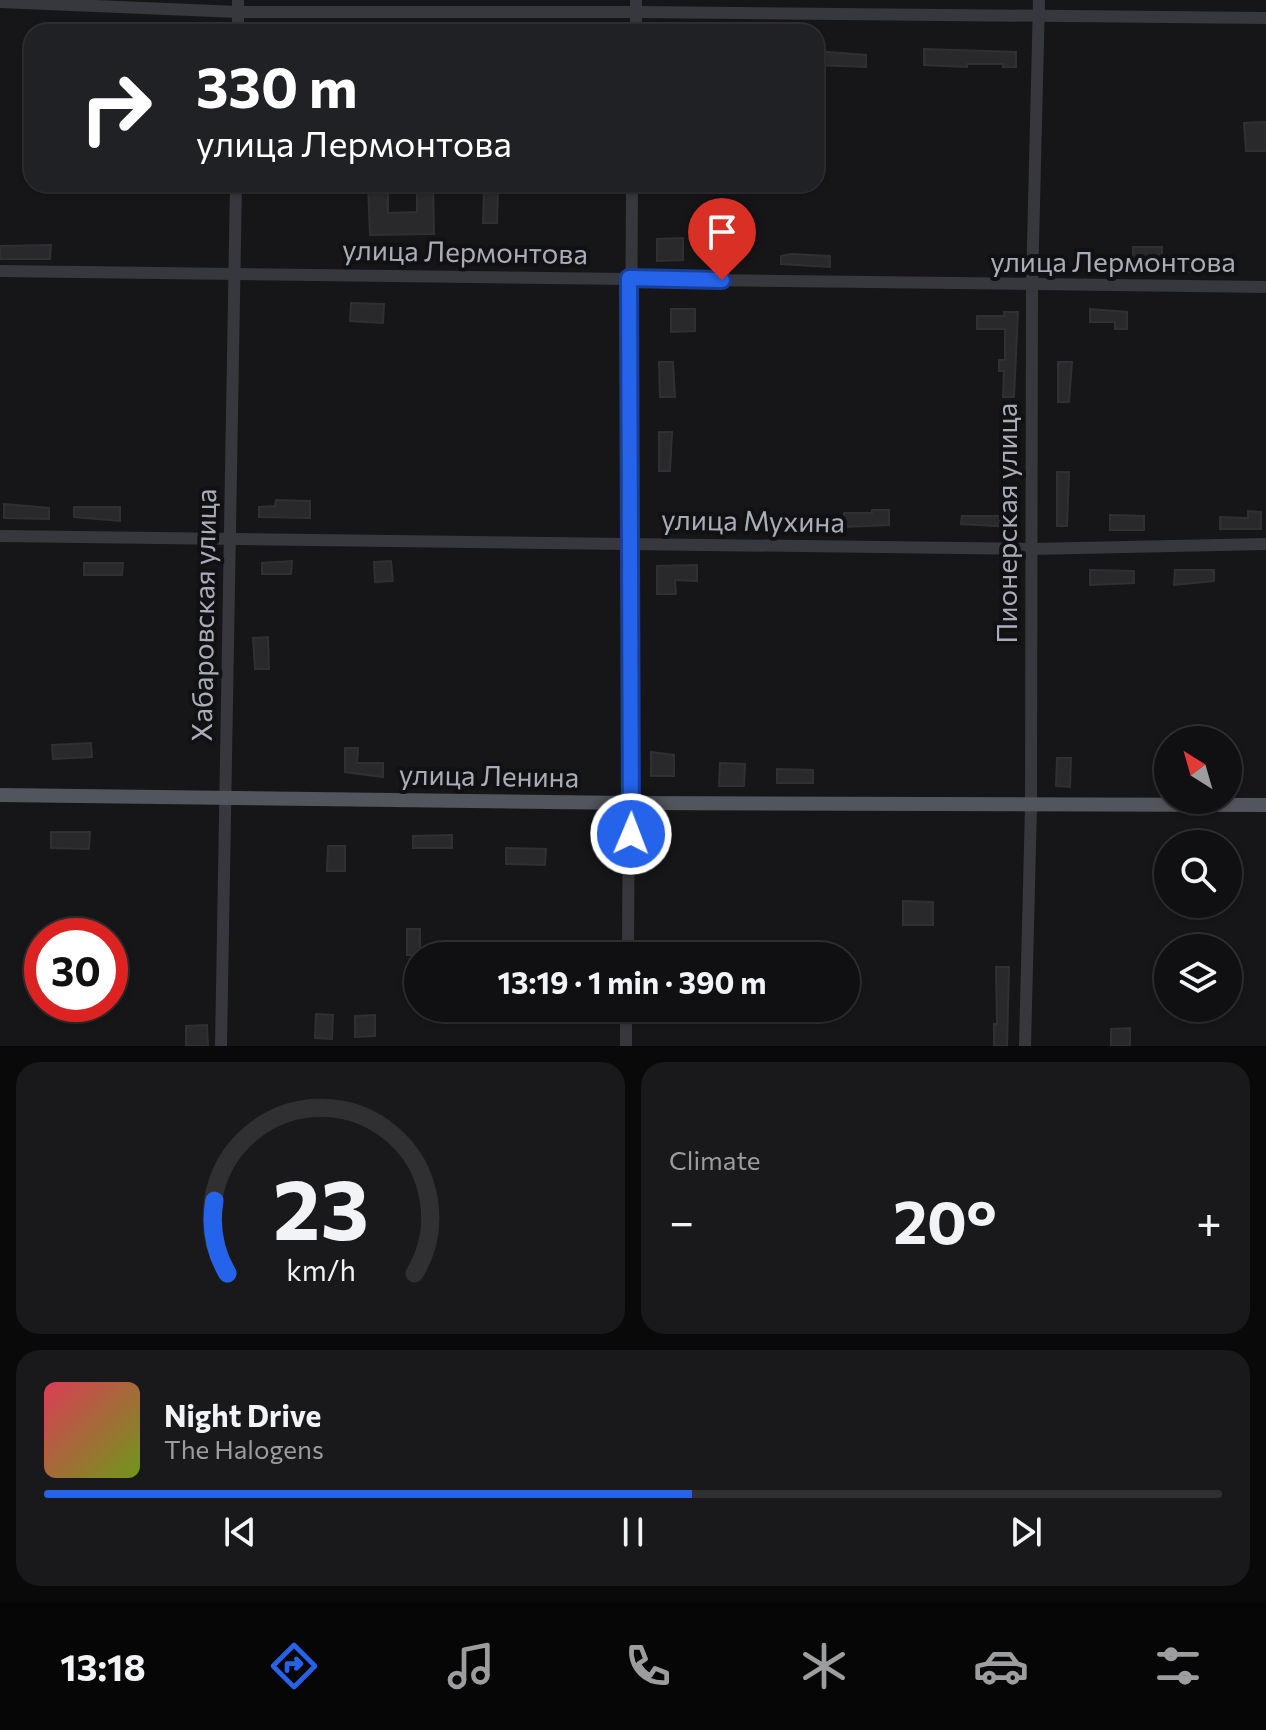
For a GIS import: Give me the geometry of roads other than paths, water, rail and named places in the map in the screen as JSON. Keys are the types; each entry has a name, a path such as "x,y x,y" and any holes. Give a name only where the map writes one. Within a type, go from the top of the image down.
{"main road":[{"name":"улица Ленина","path":"0,795 631,803 1266,805"}],"street":[{"name":"Пионерская улица","path":"1025,1046 1031,806 1032,286 1039,0"},
{"path":"0,2 238,6 636,6 1266,18"},
{"name":"Хабаровская улица","path":"221,1046 236,192"},
{"path":"628,942 632,192"},
{"name":"улица Лермонтова","path":"0,271 1266,287"},
{"name":"улица Мухина","path":"0,536 1031,549 1266,544"},
{"path":"626,1022 626,1046"}]}
